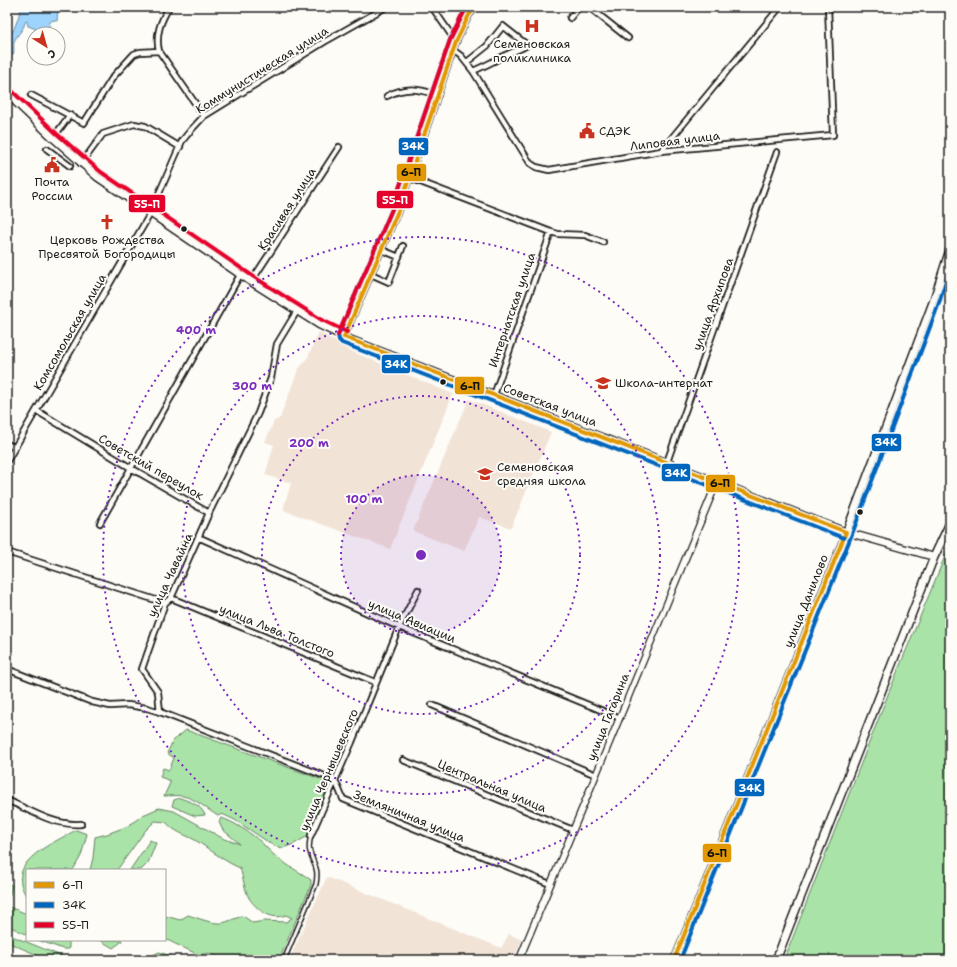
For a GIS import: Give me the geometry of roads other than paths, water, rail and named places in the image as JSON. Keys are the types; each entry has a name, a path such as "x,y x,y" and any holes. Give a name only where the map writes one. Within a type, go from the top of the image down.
{"main road":[{"name":"Советская улица","path":"7,94 81,164 97,177 250,282 319,325 344,337 494,396 846,532 934,557"},
{"name":"улица Данилово","path":"846,532 933,301 950,248"},
{"path":"776,960 934,557 950,523"}],"street":[{"path":"169,7 158,31 157,43 159,51 204,116"},
{"name":"Коммунистическая улица","path":"150,214 180,147 190,130 204,116 324,42 386,7"},
{"path":"432,7 456,42"},
{"path":"344,337 382,250 410,178 456,42 470,15 476,7"},
{"path":"570,18 579,7"},
{"path":"589,7 628,38"},
{"path":"661,152 780,7"},
{"name":"Липовая улица","path":"454,50 467,62 530,163 536,167 549,170 661,152 833,135 828,7"},
{"path":"467,62 487,46 503,26 527,45 473,71"},
{"path":"31,95 84,123 113,77 134,54 140,52 159,51"},
{"path":"387,96 394,92 407,89 420,89 438,95"},
{"path":"53,138 70,115"},
{"path":"81,164 103,134 134,124 145,126 180,147"},
{"name":"Красивая улица","path":"250,282 339,147"},
{"path":"47,149 70,166"},
{"name":"улица Архипова","path":"667,462 777,152"},
{"path":"410,178 551,232 558,234 586,235 603,242"},
{"name":"Комсомольская улица","path":"7,461 150,214"},
{"name":"Интернатская улица","path":"494,396 551,232"},
{"path":"371,274 390,282 403,246"},
{"path":"382,250 399,257"},
{"path":"100,523 240,275"},
{"name":"Советский переулок","path":"37,410 131,468 209,513 258,413 271,378 277,344 297,311"},
{"path":"7,444 14,447"},
{"name":"улица Гагарина","path":"519,960 717,482"},
{"name":"улица Чавайна","path":"160,712 158,692 142,669 165,603 171,598 209,513"},
{"name":"улица Данилово","path":"674,960 846,532"},
{"name":"улица Авиации","path":"198,537 399,626 620,718"},
{"path":"7,552 165,603"},
{"name":"улица Чернышевского","path":"284,960 316,884 316,866 309,850 311,835 352,742 399,626 418,590"},
{"name":"улица Льва Толстого","path":"171,598 376,682"},
{"path":"7,669 92,702 110,706 128,705 160,712 335,780"},
{"path":"432,705 596,775"},
{"name":"Центральная улица","path":"403,760 573,830"},
{"name":"Земляничная улица","path":"335,780 343,799 550,884"},
{"path":"7,800 55,822 70,825 81,824"}],"water":[{"path":"22,7 58,7 57,21 53,20 49,23 50,26 28,26 27,21 25,22 14,42 13,55 7,59 7,38 10,36"}],"place":[{"name":"Семеновская поликлиника","path":"532,26"},
{"name":"СДЭК","path":"587,131"},
{"name":"Почта России","path":"52,165"},
{"name":"Церковь Рождества Пресвятой Богородицы","path":"107,222"},
{"name":"Школа-интернат","path":"603,383"},
{"name":"Семеновская средняя школа","path":"485,474"}]}
